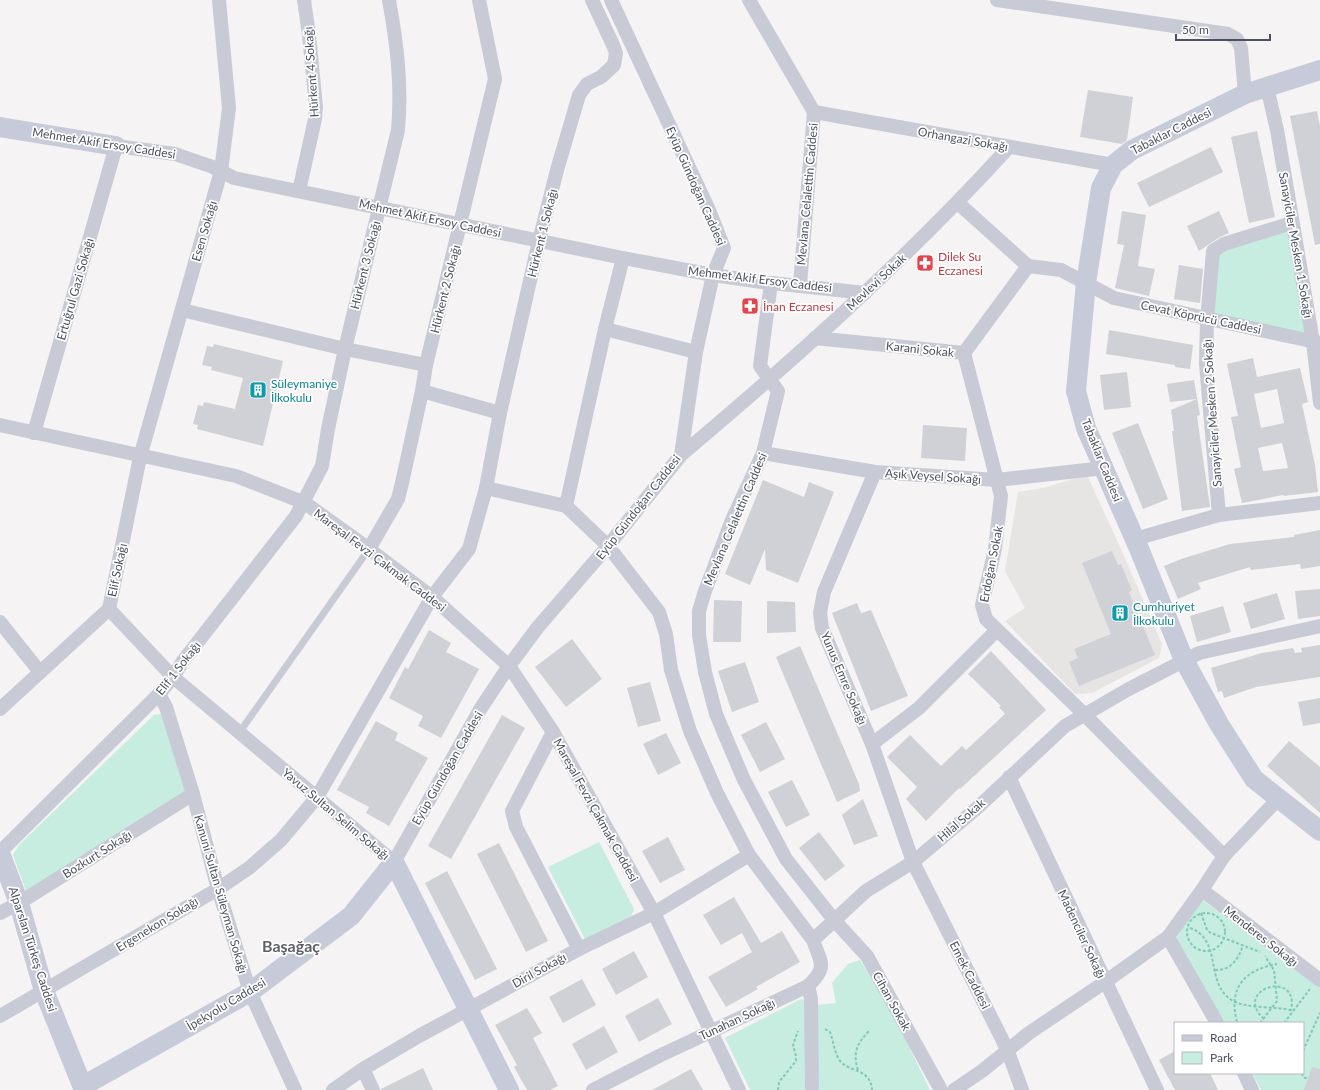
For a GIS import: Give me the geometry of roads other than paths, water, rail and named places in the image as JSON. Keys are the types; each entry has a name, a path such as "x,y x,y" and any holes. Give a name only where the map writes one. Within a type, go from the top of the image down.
{"street":[{"name":"Esen Sokağı","path":"140,457 221,171 229,108 219,0"},
{"name":"Hürkent 4 Sokağı","path":"299,191 316,119 309,35 304,0"},
{"name":"Hürkent 3 Sokağı","path":"305,503 322,466 328,429 345,349 398,130 401,101 398,52 389,0"},
{"name":"Hürkent 2 Sokağı","path":"369,549 398,499 422,391 426,365 495,79 479,0"},
{"name":"Hürkent 1 Sokağı","path":"432,597 469,549 486,488 500,413 557,170 579,95 587,84 614,66 616,53 592,0"},
{"name":"Eyüp Gündoğan Caddesi","path":"394,862 481,708 509,666 538,626 608,546 681,455 696,352 713,275 724,248 709,210 611,0"},
{"name":"Mevlana Celalettin Caddesi","path":"749,0 814,112 800,285"},
{"path":"997,0 1228,34 1237,39 1241,48 1245,94"},
{"name":"Tabaklar Caddesi","path":"1320,70 1245,94 1132,150 1113,165 1101,188 1086,283 1076,391 1086,428 1135,539 1184,660 1218,724 1254,779 1320,830"},
{"name":"Sanayiciler Mesken 1 Sokağı","path":"1267,87 1277,130 1292,222 1316,342 1320,403"},
{"name":"Orhangazi Sokağı","path":"814,112 1113,165"},
{"name":"Mehmet Akif Ersoy Caddesi","path":"0,126 116,146 175,154 221,171 234,178 623,258 713,275 865,293"},
{"name":"Ertuğrul Gazi Sokağı","path":"34,433 116,146"},
{"name":"Mevlevi Sokak","path":"681,455 865,293 958,203 1009,147"},
{"path":"958,203 1028,266"},
{"name":"Sanayiciler Mesken 2 Sokağı","path":"1219,516 1206,364 1207,320 1213,251 1224,244 1292,222"},
{"path":"486,488 566,506 605,329 623,258"},
{"name":"Cevat Köprücü Caddesi","path":"1028,266 1061,270 1114,298 1207,320 1316,342"},
{"name":"Karani Sokak","path":"815,338 964,353 1028,266"},
{"name":"Mevlana Celalettin Caddesi","path":"772,283 760,366 778,391 763,453 732,520 705,591 699,611 699,635 705,672 716,714 744,780 786,860 834,920"},
{"path":"182,310 345,349 426,365"},
{"path":"605,329 696,352"},
{"name":"Erdoğan Sokak","path":"964,353 1001,496 995,549 982,605 986,619 996,631"},
{"path":"422,391 500,413"},
{"name":"Mareşal Fevzi Çakmak Caddesi","path":"0,426 140,457 236,476 305,503 432,597 509,666 553,732 654,913 739,1090"},
{"name":"Aşık Veysel Sokağı","path":"763,453 874,472 997,480 1104,468"},
{"name":"Elif Sokağı","path":"0,709 108,609 140,457"},
{"name":"Yunus Emre Sokağı","path":"874,472 824,592 820,613 822,628 872,744 913,862"},
{"name":"Elif 1 Sokağı","path":"0,852 159,694 305,503"},
{"path":"1135,539 1219,516 1320,503"},
{"name":"Tunahan Sokağı","path":"566,506 608,546 659,612 666,634 671,670 690,731 717,793 748,855 813,940 822,965 819,975 808,986 710,1032 593,1090"},
{"name":"Ergenekon Sokağı","path":"0,1016 200,898 218,890 249,868 281,840 317,797 432,597"},
{"name":"Yavuz Sultan Selim Sokağı","path":"108,609 173,677 394,862 509,1090"},
{"path":"0,622 40,672"},
{"name":"Hilal Sokak","path":"834,920 866,891 913,862 976,809 1065,726 1084,714 1199,653 1320,626"},
{"path":"872,744 919,708 996,631 1021,652 1084,714 1224,856"},
{"name":"Kanuni Sultan Süleyman Sokağı","path":"159,694 166,707 193,794 218,890 250,992 296,1090"},
{"path":"553,732 512,811 516,827 579,949"},
{"name":"Madenciler Sokağı","path":"1009,777 1157,1090"},
{"name":"Bozkurt Sokağı","path":"0,913 19,903 193,794"},
{"path":"954,1090 982,1071 1007,1049 1105,982 1168,937 1182,925 1200,893 1224,856 1279,798"},
{"name":"Alparslan Türkeş Caddesi","path":"0,852 19,903 44,991 81,1089"},
{"name":"Diril Sokağı","path":"333,1090 363,1069 468,1009 579,949 654,913 748,855"},
{"name":"İpekyolu Caddesi","path":"81,1089 250,992 351,916 394,862"},
{"name":"Emek Caddesi","path":"913,862 1007,1049 1022,1090"},
{"name":"Menderes Sokağı","path":"1200,893 1319,980"},
{"path":"813,940 834,920"},
{"name":"Cihan Sokak","path":"834,920 868,956 941,1090"},
{"path":"1168,937 1216,1022"},
{"path":"808,986 811,999 812,1090"},
{"path":"363,1069 373,1090"},
{"path":"1244,1074 1252,1090"}],"lane":[{"path":"239,733 369,549"}],"place":[{"name":"Dilek Su Eczanesi","path":"925,263"},
{"name":"İnan Eczanesi","path":"750,306"},
{"name":"Süleymaniye İlkokulu","path":"258,390"},
{"name":"Cumhuriyet İlkokulu","path":"1120,613"}],"district":[{"name":"Başağaç","path":"291,945"}]}
